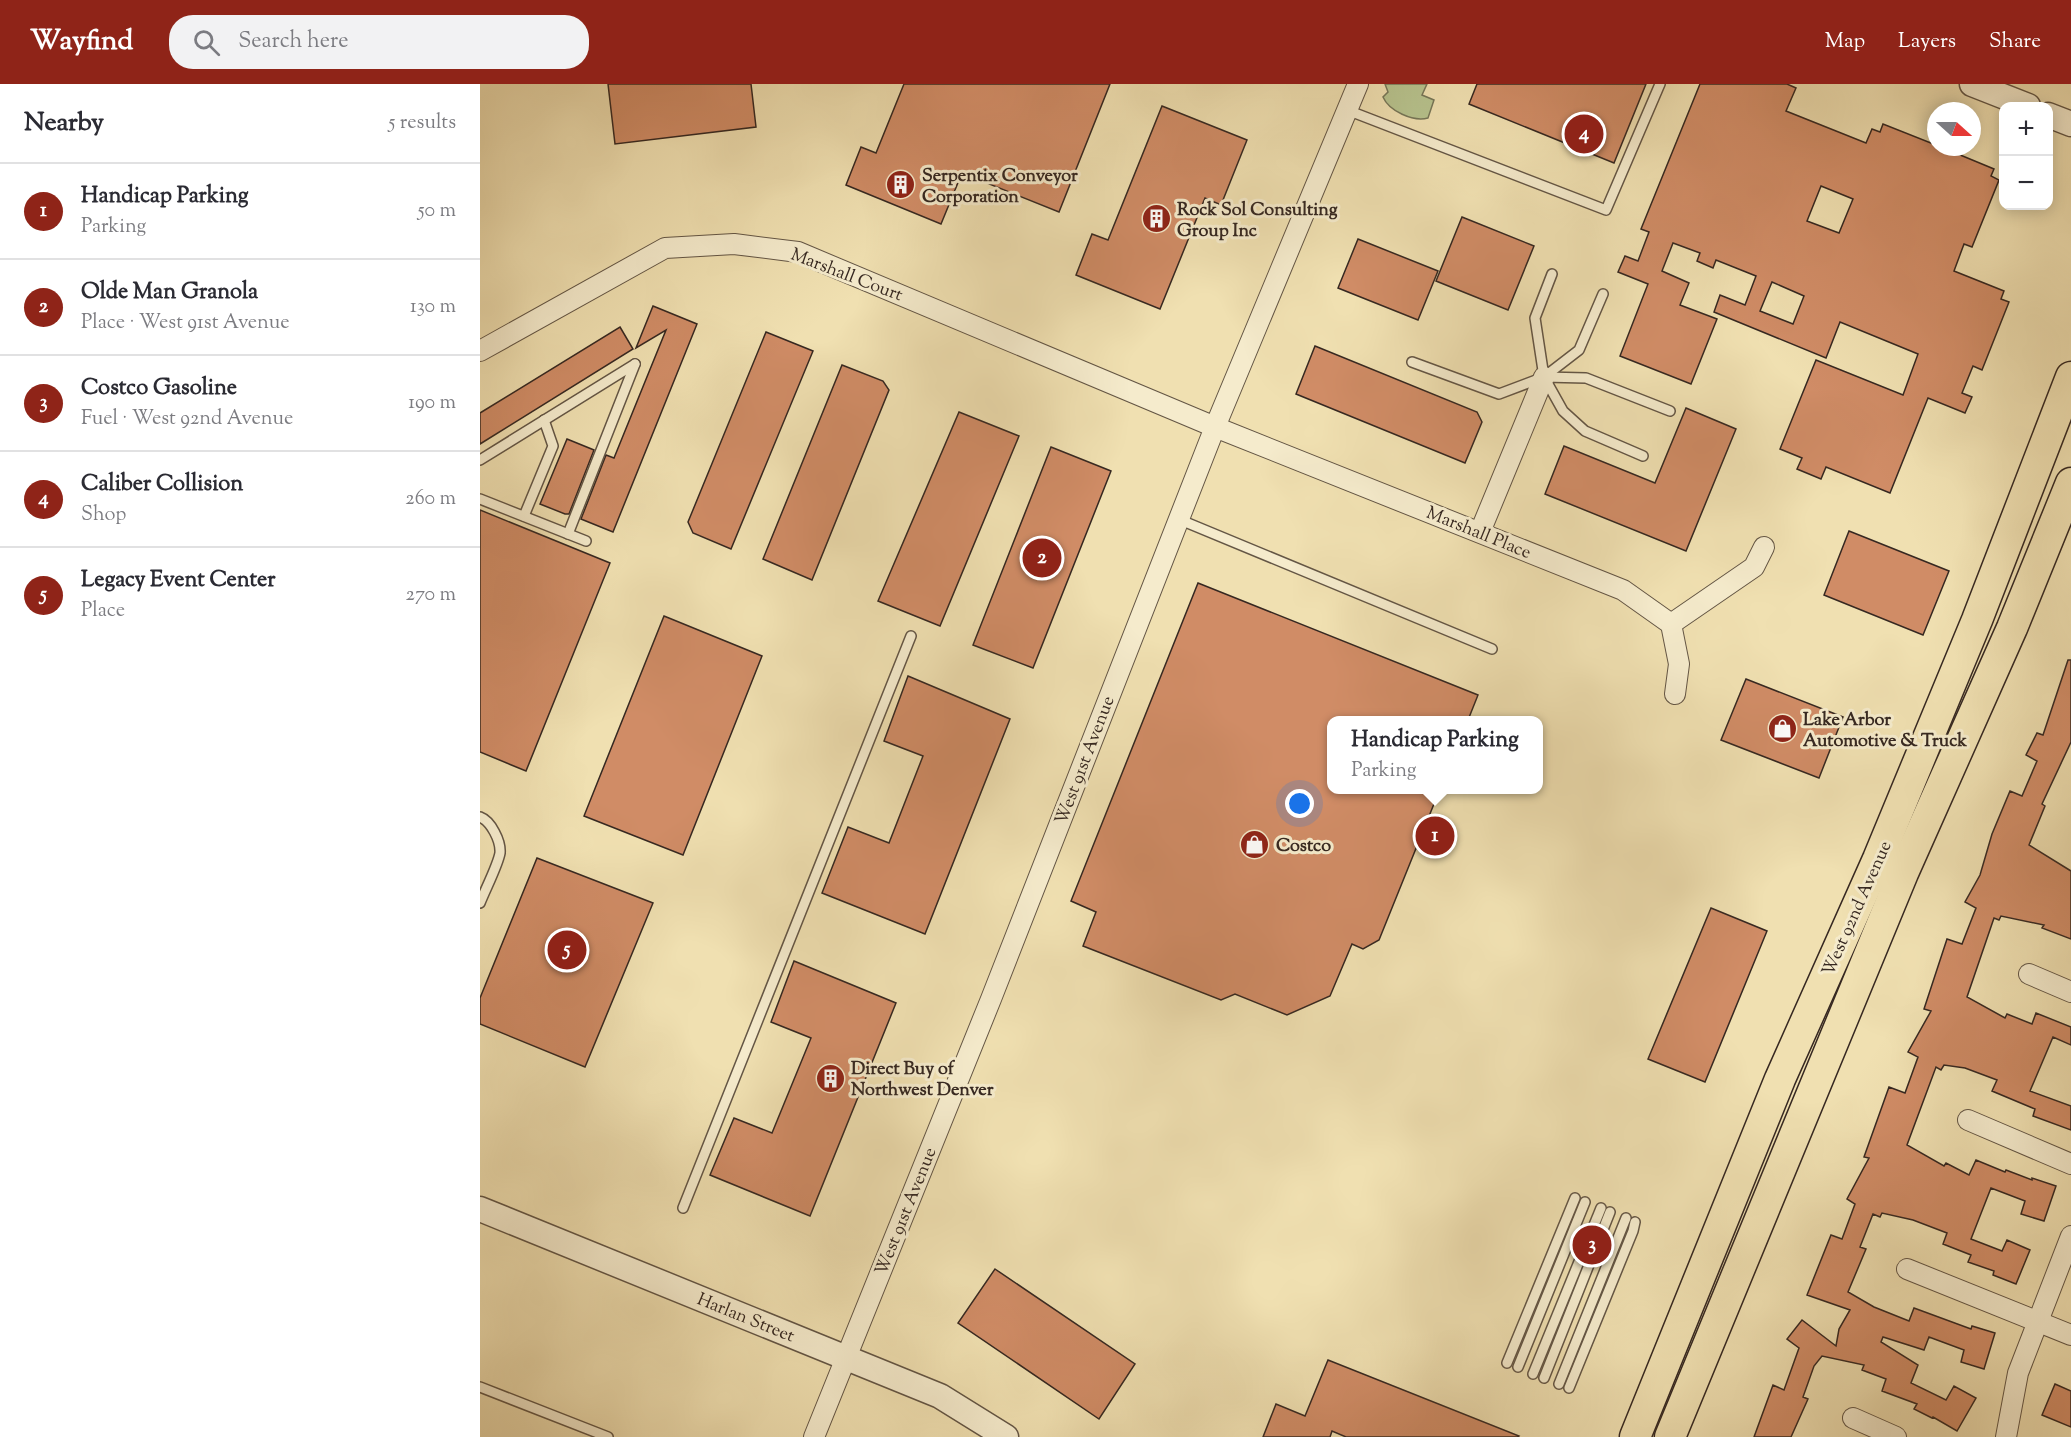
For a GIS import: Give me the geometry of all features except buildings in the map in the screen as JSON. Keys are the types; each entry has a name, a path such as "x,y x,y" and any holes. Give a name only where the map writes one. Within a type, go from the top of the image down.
{"main road":[{"name":"West 92nd Avenue","path":"1670,1437 1744,1209 1780,1079 1878,859 1977,620 2071,377"},
{"name":"West 92nd Avenue","path":"1635,1437 1903,873 2065,515 2071,483"}],"street":[{"name":"West 91st Avenue","path":"814,1437 848,1358 991,999 1178,519 1358,84"},
{"path":"1972,84 2018,102"},
{"path":"2053,117 2071,124"},
{"name":"Marshall Court","path":"480,351 666,248 734,244 798,252 1215,427"},
{"path":"1480,532 1544,377"},
{"name":"Marshall Place","path":"1215,427 1623,590 1671,624"},
{"path":"2025,499 2065,515"},
{"path":"1675,694 1679,664 1671,624 1754,567 1764,547"},
{"path":"2029,974 2071,992"},
{"path":"1968,1120 2071,1164"},
{"name":"Harlan Street","path":"480,1209 940,1396 1006,1437"},
{"path":"2006,1437 2018,1373 2071,1236"},
{"path":"1907,1269 2071,1335"},
{"path":"1853,1418 1896,1437"}],"lane":[{"path":"1347,110 1606,210 1660,84"},
{"path":"1552,274 1535,318 1544,377 1563,411 1585,431 1643,456"},
{"path":"1412,362 1499,394 1544,377 1580,350 1603,294"},
{"path":"480,460 635,364 568,534"},
{"path":"1544,377 1586,378 1670,411"},
{"path":"524,516 553,446 544,420"},
{"path":"480,499 586,541"},
{"path":"1178,519 1492,649"},
{"path":"683,1208 912,636"},
{"path":"480,817 492,826 500,852 480,903"},
{"path":"1507,1363 1575,1198"},
{"path":"1518,1367 1585,1202"},
{"path":"1533,1374 1601,1208"},
{"path":"1544,1378 1610,1212"},
{"path":"1559,1384 1630,1220 1633,1231 1569,1388"},
{"path":"480,1387 608,1437"}],"green space":[{"path":"1385,84 1427,84 1422,95 1434,100 1428,118 1409,117 1390,107 1383,97 1388,92"}],"place":[{"name":"Caliber Collision","path":"1584,134"},
{"name":"Serpentix Conveyor Corporation","path":"901,185"},
{"name":"Rock Sol Consulting Group Inc","path":"1156,219"},
{"name":"Olde Man Granola","path":"1042,558"},
{"name":"Lake Arbor Automotive & Truck","path":"1782,729"},
{"name":"Handicap Parking","path":"1435,836"},
{"name":"Costco","path":"1255,845"},
{"name":"Legacy Event Center","path":"567,950"},
{"name":"Direct Buy of Northwest Denver","path":"830,1078"},
{"name":"Costco Gasoline","path":"1592,1245"}]}
